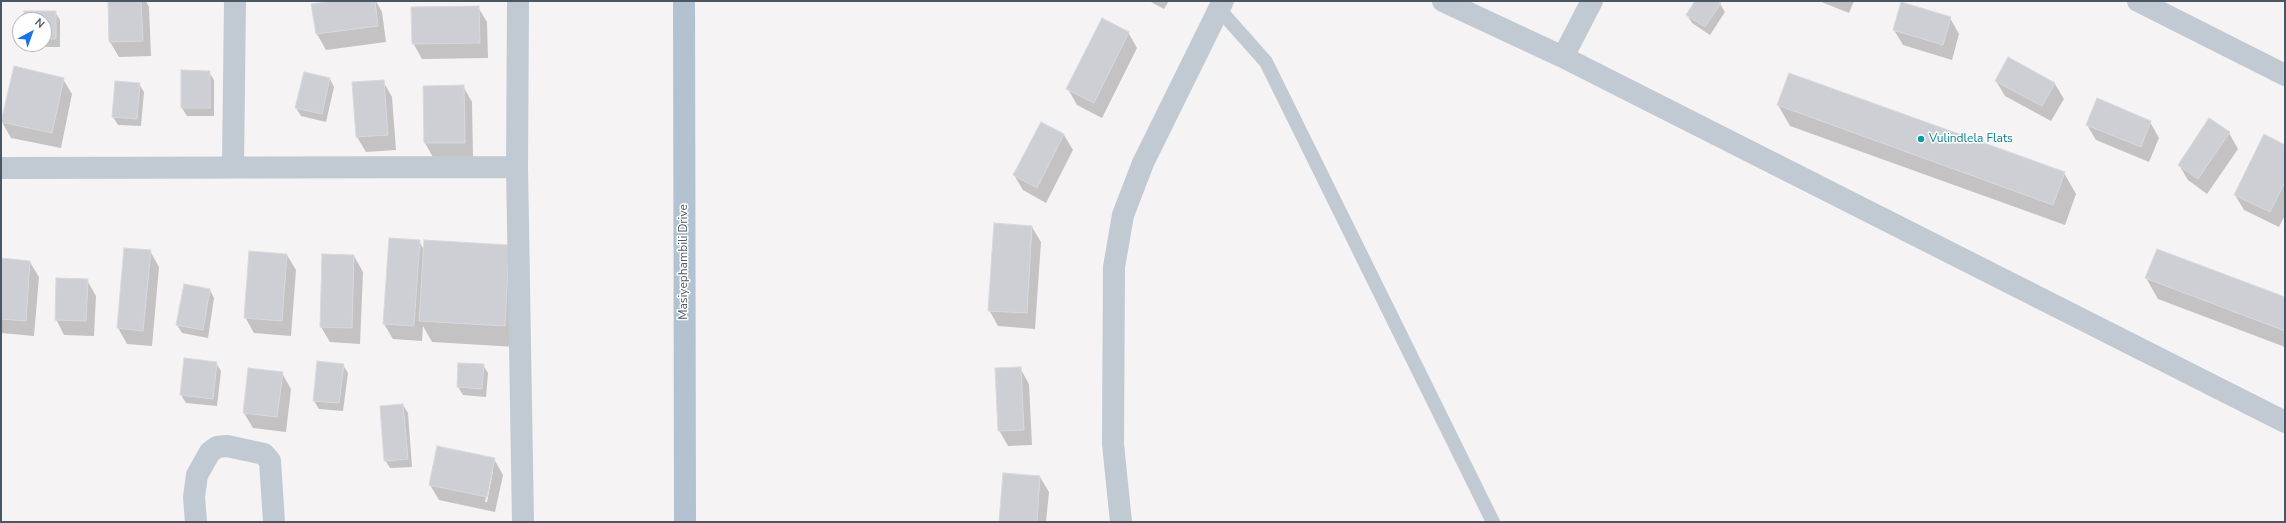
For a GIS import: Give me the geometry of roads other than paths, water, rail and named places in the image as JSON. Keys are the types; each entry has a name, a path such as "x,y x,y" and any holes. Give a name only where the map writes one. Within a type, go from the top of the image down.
{"main road":[{"name":"Masiyephambili Drive","path":"684,1 685,522"}],"street":[{"path":"233,167 235,1"},
{"path":"518,1 517,168 523,522"},
{"path":"1443,1 1563,57 2285,422"},
{"path":"1563,57 1592,1"},
{"path":"2138,1 2285,75"},
{"path":"1121,522 1113,444 1114,267 1123,215 1143,163 1221,5"},
{"path":"1,168 517,168"},
{"path":"196,522 194,497 197,475 210,452 218,447 227,446 264,454 270,461 274,522"}],"lane":[{"path":"1221,5 1266,62 1493,522"}],"place":[{"name":"Vulindlela Flats","path":"1921,139"}]}
